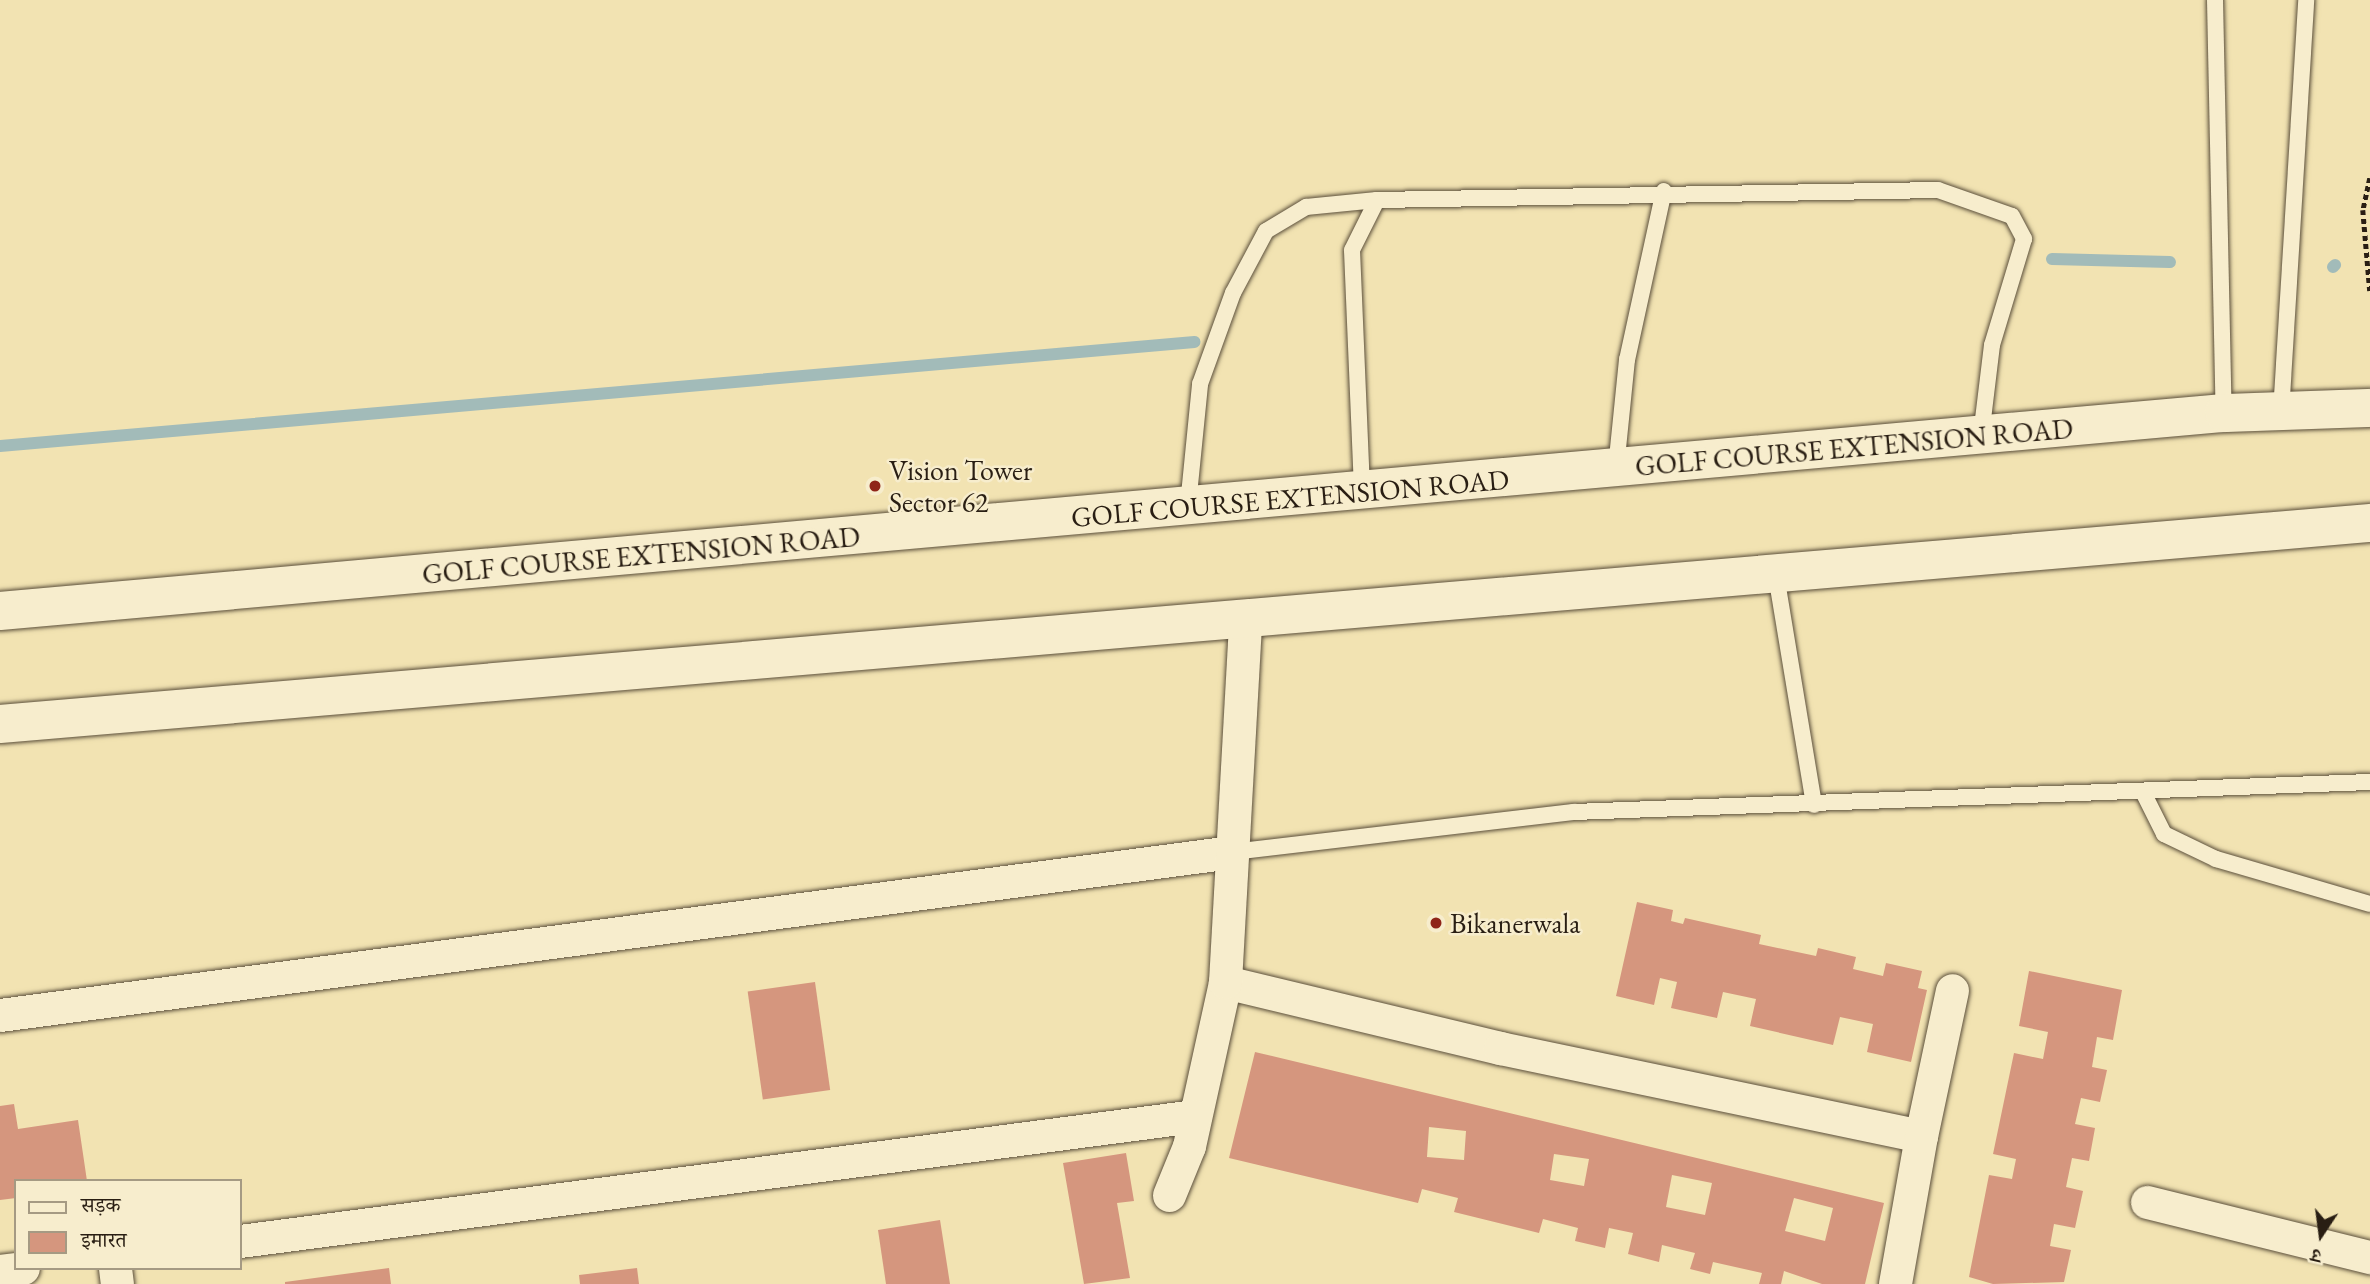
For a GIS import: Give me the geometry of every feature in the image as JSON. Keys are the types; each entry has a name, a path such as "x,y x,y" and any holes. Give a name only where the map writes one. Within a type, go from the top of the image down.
{"main road":[{"name":"GOLF COURSE EXTENSION ROAD","path":"0,611 1188,508 2224,413 2280,416 2370,408"},
{"path":"0,724 2370,523"}],"street":[{"path":"1169,1195 1195,1116 1225,982 1245,619"},
{"path":"0,1015 1232,852"},
{"path":"1225,982 1500,1048 1921,1136"},
{"path":"1895,1284 1921,1136 1952,990"},
{"path":"242,1241 1195,1116"},
{"path":"2147,1202 2370,1257"}],"lane":[{"path":"2216,0 2224,413"},
{"path":"2280,416 2306,0"},
{"path":"1188,508 1200,384 1233,293 1266,231 1306,207 1377,200 1664,191 1938,190 2012,216 2024,239 1992,345 1981,436"},
{"path":"1616,468 1627,360 1664,191"},
{"path":"1362,492 1352,250 1377,200"},
{"path":"1776,575 1814,805"},
{"path":"1232,852 1574,812 2144,794 2370,782"},
{"path":"2144,794 2164,834 2216,859 2370,904"}],"path":[{"path":"2370,178 2363,209 2370,291"}],"building":[{"path":"1637,902 1673,910 1671,921 1683,924 1685,918 1761,935 1759,944 1816,956 1818,948 1856,957 1853,969 1883,976 1886,963 1922,971 1918,988 1927,990 1911,1062 1867,1052 1873,1024 1840,1017 1833,1045 1750,1026 1756,999 1723,992 1717,1018 1671,1008 1677,982 1660,978 1654,1005 1616,996"},
{"path":"2029,971 2122,990 2113,1040 2097,1037 2092,1067 2107,1070 2100,1102 2081,1098 2075,1124 2095,1128 2089,1161 2072,1158 2066,1187 2083,1191 2075,1228 2054,1224 2050,1246 2071,1250 2064,1282 1993,1284 1969,1277 1989,1175 2012,1179 2016,1159 1993,1154 2014,1053 2043,1059 2048,1032 2019,1026"},
{"path":"815,982 830,1090 763,1099 748,991"},
{"path":"1255,1052 1884,1203 1865,1284 1822,1284 1784,1271 1781,1284 1759,1284 1762,1273 1713,1262 1710,1274 1690,1269 1695,1253 1662,1245 1659,1262 1628,1254 1633,1233 1609,1228 1605,1248 1575,1241 1578,1228 1543,1219 1539,1233 1454,1212 1458,1198 1422,1189 1418,1203 1229,1158","holes":["1429,1127 1466,1131 1464,1160 1427,1157","1554,1154 1589,1159 1584,1186 1550,1180","1672,1175 1712,1183 1705,1215 1666,1207","1794,1198 1833,1208 1825,1241 1785,1231"]},
{"path":"14,1104 18,1129 78,1120 87,1179 14,1179 14,1198 0,1200 0,1106"},
{"path":"1126,1153 1134,1201 1117,1203 1130,1278 1084,1284 1063,1163"},
{"path":"940,1220 950,1284 886,1284 878,1230"},
{"path":"389,1268 391,1284 285,1284 285,1282"},
{"path":"637,1268 639,1284 580,1284 579,1275"}],"waterway":[{"path":"2052,259 2170,262"},
{"path":"0,446 1194,342"}],"place":[{"name":"Vision Tower Sector 62","path":"875,486"},
{"name":"Bikanerwala","path":"1436,923"}]}
